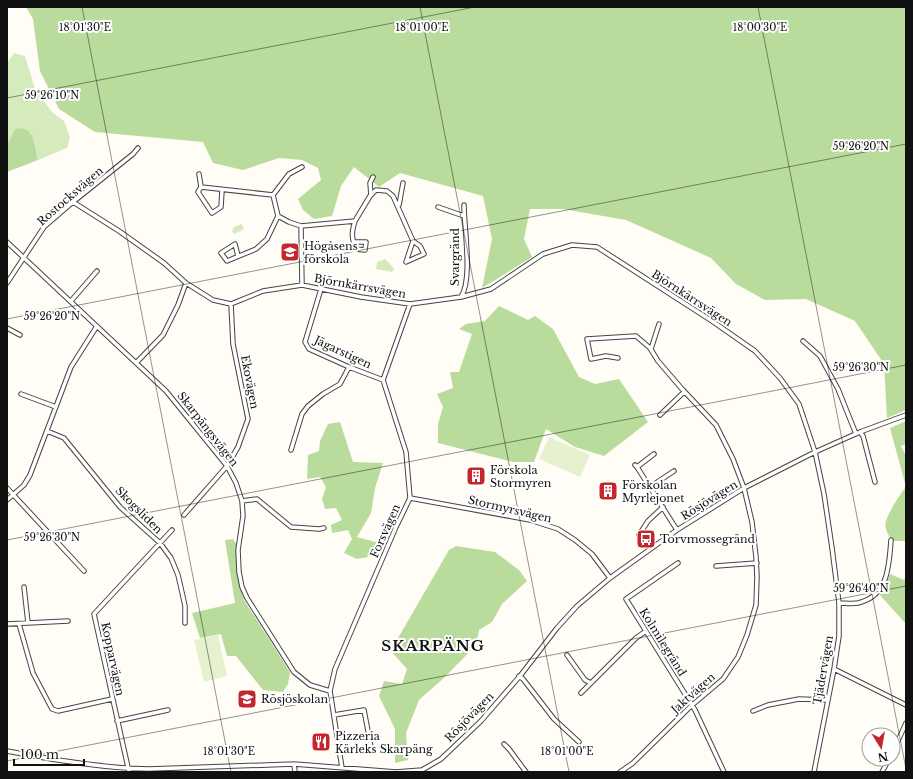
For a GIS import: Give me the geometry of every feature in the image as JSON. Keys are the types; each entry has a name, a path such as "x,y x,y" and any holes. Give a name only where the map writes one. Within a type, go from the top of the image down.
{"street":[{"name":"Rostocksvägen","path":"7,283 44,228 73,202 133,154 138,148"},
{"path":"273,195 289,174 302,167"},
{"path":"199,174 201,187 198,192 212,213 221,207 222,190"},
{"path":"371,195 370,184 373,177"},
{"path":"399,206 403,183"},
{"path":"201,187 273,195"},
{"path":"354,242 352,232 355,221 371,195 376,190 390,192 399,206 413,241 420,246 424,254 406,262 413,241"},
{"path":"238,256 235,244 221,253 227,261 256,250 267,239 278,216 273,195"},
{"path":"73,202 119,231 164,263 186,283 213,300 231,304"},
{"name":"Svargränd","path":"460,297 465,291 466,284 464,205"},
{"name":"Svargränd","path":"438,207 464,216"},
{"path":"278,216 301,226 355,221"},
{"path":"301,226 302,285"},
{"name":"Skarpängsvägen","path":"7,242 166,391 227,466 236,483 242,501 242,516 238,550 239,572 242,587 247,598 294,672 310,685 330,691"},
{"name":"Björnkärrsvägen","path":"231,304 264,291 302,285 361,297 410,304 460,297 491,289 543,254 572,245 597,247 713,321 755,351 780,378 799,404 815,452"},
{"path":"71,301 97,271"},
{"path":"136,363 163,335 178,305 186,283"},
{"name":"Jägarstigen","path":"321,289 305,342 309,349 383,380"},
{"name":"Ekovägen","path":"184,515 227,466 238,447 248,419 234,344 231,304"},
{"path":"383,380 410,304"},
{"path":"650,349 659,324"},
{"path":"7,500 24,485 30,475 71,367 98,326"},
{"path":"7,328 20,335"},
{"name":"Jaktvägen","path":"618,358 606,356 591,359 587,339 636,336 650,349 684,392 716,425 733,458 744,488 752,522 757,577 756,605 747,635 738,657 723,679 691,706 633,763 621,772"},
{"path":"803,341 820,356 838,389 858,433 863,436 875,482"},
{"path":"291,450 302,414 308,406 323,394 340,384 349,367"},
{"name":"Forsvägen","path":"342,768 330,691 335,669 410,498 406,452 383,380"},
{"path":"660,415 684,392"},
{"path":"21,394 56,407"},
{"name":"Rösjövägen","path":"7,750 41,757 129,770 294,764 396,772 423,771 441,759 481,721 557,628 577,606 610,578 676,530 744,488 815,452 858,433 906,415"},
{"name":"Skogsliden","path":"47,431 64,438 120,506 160,543 171,558 178,575 185,606 185,623"},
{"name":"Tjädervägen","path":"814,772 839,636 839,602 825,502 815,452"},
{"path":"654,454 636,466 676,530"},
{"path":"650,487 674,471"},
{"path":"7,488 84,571"},
{"name":"Stormyrsvägen","path":"410,498 530,520 558,530 575,540 592,554 610,578"},
{"path":"242,501 256,499 291,526 318,529 324,528"},
{"path":"642,539 639,535 648,520 663,508"},
{"name":"Kopparvägen","path":"129,770 94,614 172,530"},
{"path":"839,602 857,603 871,598 884,584 888,574 891,540"},
{"name":"Kolmilegränd","path":"678,563 626,599 691,706 724,772"},
{"path":"716,566 756,563"},
{"path":"24,587 28,623"},
{"path":"7,624 68,621"},
{"path":"19,624 33,673 52,709 58,711 112,699"},
{"path":"581,693 636,638 646,631"},
{"path":"567,654 585,680 591,683"},
{"path":"834,669 906,705"},
{"path":"519,676 554,718 579,742"},
{"path":"753,711 768,705 799,699 827,700"},
{"path":"117,721 168,710"},
{"path":"334,716 364,710 371,747"},
{"path":"901,734 906,723"},
{"path":"504,744 526,772"},
{"path":"294,764 295,772"}],"green space":[{"path":"26,7 906,7 906,410 887,418 884,364 855,321 806,299 765,300 736,284 711,258 626,220 563,209 530,209 524,239 532,257 482,288 492,239 483,196 400,173 379,187 354,167 341,186 332,216 314,219 303,210 298,199 321,180 318,168 302,160 279,158 243,170 213,163 203,142 95,132 59,109 40,71 33,19"},
{"path":"14,53 25,56 35,89 52,112 64,121 70,137 67,148 38,160 35,143 31,134 27,130 15,129 8,143 7,150 7,63"},
{"path":"21,128 30,132 34,140 38,160 7,172 8,143 15,129"},
{"path":"242,224 244,229 234,234 232,231 234,227"},
{"path":"385,259 393,267 394,270 392,272 376,269 377,262"},
{"path":"499,306 528,320 535,316 553,329 579,377 595,384 619,379 648,422 604,456 575,447 546,429 534,462 513,462 438,443 438,424 443,407 437,394 453,388 450,372 459,372 472,334 459,329 466,324 485,321"},
{"path":"906,421 906,444 901,446 906,456 906,487 890,428"},
{"path":"340,422 353,462 383,463 375,488 371,513 357,537 379,543 373,556 357,559 344,553 352,539 348,530 332,533 331,525 342,520 336,508 325,509 322,499 326,487 320,477 307,479 308,455 319,451 320,441 328,424"},
{"path":"549,437 590,455 580,477 539,459"},
{"path":"906,487 906,541 893,541 887,532 886,521 894,504"},
{"path":"233,539 237,545 236,555 238,578 244,600 290,672 288,684 283,692 263,690 236,656 227,656 221,634 200,638 192,613 235,603 225,540"},
{"path":"456,546 495,552 519,570 527,581 502,604 492,622 479,630 476,645 445,677 419,700 406,733 408,760 395,763 395,729 379,696 384,681 402,684 407,669 390,650 449,550"},
{"path":"890,574 904,580 906,577 906,624 879,594 884,589"},
{"path":"218,635 227,676 204,682 194,640"}],"place":[{"name":"Högåsens förskola","path":"290,252"},
{"name":"Förskola Stormyren","path":"476,476"},
{"name":"Förskolan Myrlejonet","path":"608,491"},
{"name":"Torvmossegränd","path":"646,539"},
{"name":"Rösjöskolan","path":"247,699"},
{"name":"Pizzeria Kärleks Skarpäng","path":"321,742"}],"district":[{"name":"SKARPÄNG","path":"433,645"}]}
